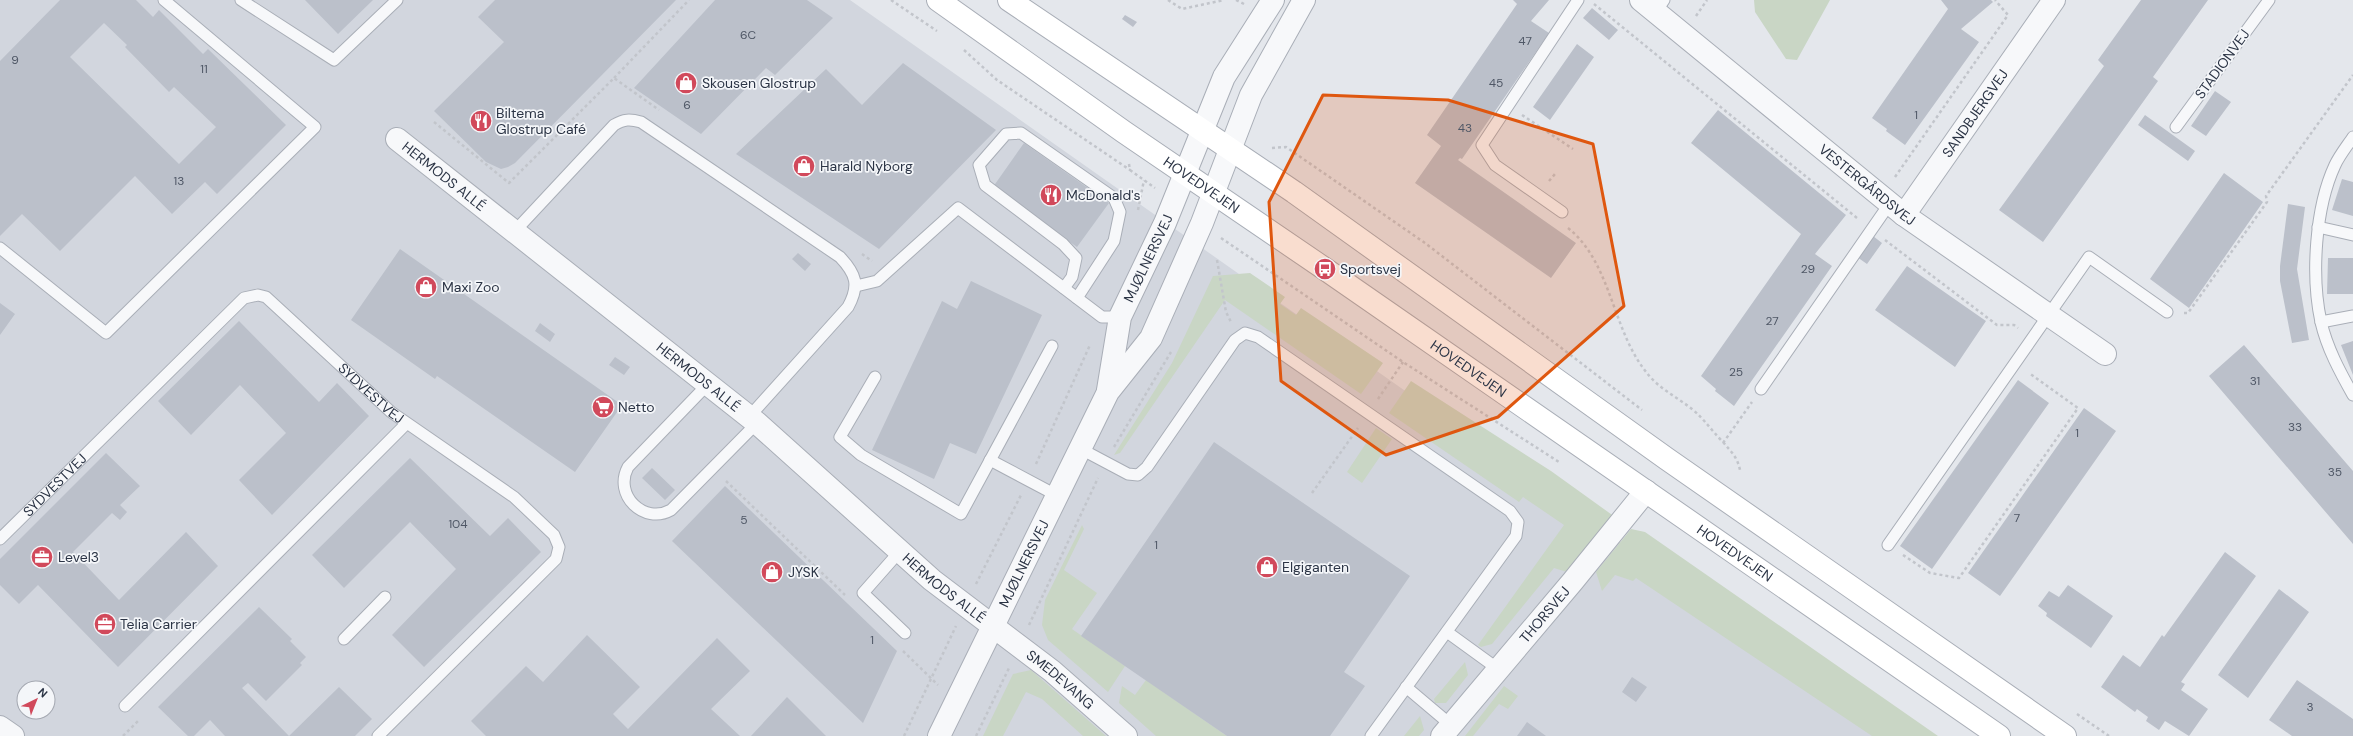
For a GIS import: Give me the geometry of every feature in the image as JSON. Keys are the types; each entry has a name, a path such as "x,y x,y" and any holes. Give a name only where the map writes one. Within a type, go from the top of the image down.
{"main road":[{"name":"HOVEDVEJEN","path":"938,0 1124,132 1999,736"},
{"path":"1009,0 1300,196 1667,459 2065,736"}],"street":[{"path":"1185,173 1224,77 1273,0"},
{"path":"1213,192 1252,95 1304,0"},
{"name":"VESTERGÅRDSVEJ","path":"1654,4 1892,205 2105,354"},
{"name":"SANDBJERGVEJ","path":"1892,205 2045,4"},
{"name":"HERMODS ALLÉ","path":"397,139 753,420 900,551 991,626"},
{"name":"MJØLNERSVEJ","path":"1108,392 1111,317 1173,202 1185,173"},
{"name":"MJØLNERSVEJ","path":"939,736 991,626 1108,392 1151,338 1202,223 1213,192"},
{"name":"THORSVEJ","path":"1447,730 1573,581 1646,491"},
{"name":"SMEDEVANG","path":"991,626 1052,671 1126,736"},
{"path":"0,727 13,736"}],"lane":[{"path":"0,248 106,333 315,127 164,0"},
{"path":"241,0 334,60 396,0"},
{"path":"1562,212 1495,165 1482,145 1578,0"},
{"name":"STADIONVEJ","path":"2176,127 2269,0"},
{"path":"514,231 614,125 622,120 632,120 641,122 840,256 854,276 856,286 848,307 713,468 671,510 664,514 654,515 645,512 637,507 624,491 623,482 628,467 708,384"},
{"path":"1064,288 1072,277 1076,258 1063,244 985,185 980,165 1006,134 1021,133 1114,198 1120,212 1114,241 1077,298"},
{"path":"2353,137 2335,165 2319,214 2316,270 2321,322 2337,366 2353,395"},
{"path":"1761,389 1872,230 1892,205"},
{"path":"856,286 877,280 958,208 1077,298 1111,317"},
{"path":"2318,226 2353,235"},
{"path":"1888,545 2089,257 2167,312"},
{"name":"SYDVESTVEJ","path":"0,539 244,298 250,295 266,297 368,393 406,424 514,497 554,535 559,547 556,559 378,736"},
{"path":"2321,322 2353,316"},
{"path":"1079,448 1128,474 1138,475 1142,472 1240,336 1245,333 1258,337 1510,511 1518,522 1516,536 1371,736"},
{"path":"875,377 840,437 861,455 961,514 1052,346"},
{"path":"125,706 406,424"},
{"path":"990,460 1056,495"},
{"path":"900,551 862,593 905,633"},
{"path":"344,639 385,597"},
{"path":"1447,632 1498,669"},
{"path":"1406,687 1447,730"}],"path":[{"path":"434,122 509,183 614,78 689,0"},
{"path":"891,0 942,34"},
{"path":"1168,0 1182,9 1224,0"},
{"path":"1589,0 1913,264 1997,325 2014,325 2033,338"},
{"path":"1892,205 2008,15 1995,0"},
{"path":"960,46 997,80 1130,170 1173,202"},
{"path":"2167,312 2188,313 2267,202 2266,196 2353,74"},
{"path":"614,78 665,115"},
{"path":"1508,106 1573,149"},
{"path":"1124,132 1130,170"},
{"path":"1270,148 1286,147 1425,243 1645,412"},
{"path":"1218,245 1233,206"},
{"path":"1562,212 1557,219 1571,230 1591,257 1599,271 1624,334 1646,373 1705,420 1734,453 1740,470"},
{"path":"1202,223 1221,238 1403,362 1565,466"},
{"path":"859,251 872,260"},
{"path":"1217,260 1226,312 1240,336"},
{"path":"904,736 1028,480 1111,317"},
{"path":"976,736 1106,462 1172,350"},
{"path":"1888,545 1930,573 1960,578 2078,408 2016,363"},
{"path":"1724,443 1761,389"},
{"path":"713,468 846,596"},
{"path":"897,645 955,700"},
{"path":"2071,709 2109,736"},
{"path":"123,736 139,720"}],"highlighted area":[{"path":"1323,95 1448,100 1593,144 1624,306 1498,417 1386,455 1281,381 1269,202"}],"shaded area":[{"path":"0,0 850,0 1895,736 0,736"}],"green space":[{"path":"1754,0 1830,0 1797,60 1786,59 1755,12"},
{"path":"1250,273 1285,297 1280,304 1296,315 1301,308 1383,363 1361,394 1225,300 1120,453 1114,455 1172,363 1213,276"},
{"path":"1411,381 1551,471 1615,517 1570,573 1554,568 1492,644 1481,647 1478,645 1564,525 1523,497 1519,502 1389,413"},
{"path":"1376,428 1392,439 1362,483 1347,472"},
{"path":"1082,525 1084,529 1064,570 1097,593 1072,629 1125,666 1108,692 1048,640 1042,625 1045,600"},
{"path":"1631,529 1645,532 1938,736 1872,736 1636,578 1633,581 1615,575 1602,591 1596,572"},
{"path":"1465,662 1468,675 1446,703 1435,703 1434,699"},
{"path":"1031,670 1106,736 1083,736 1042,699 1026,692 1003,736 983,736 1013,674"},
{"path":"1146,680 1227,736 1156,736 1119,703 1122,686 1135,695"},
{"path":"1504,686 1518,696 1508,709 1499,704 1473,736 1465,736"},
{"path":"1420,716 1424,730 1419,736 1404,736"}],"building":[{"path":"60,0 136,0 153,17 159,10 203,54 208,49 286,125 217,194 205,182 172,214 135,176 60,251 22,214 0,236 0,61","holes":["104,23 127,45 125,47 169,92 174,87 216,127 179,164 70,57"]},
{"path":"305,0 373,0 338,34"},
{"path":"495,0 676,0 515,163 501,169 486,162 434,111 504,42 478,17"},
{"path":"715,0 807,0 833,18 775,75 766,68 701,134 634,88"},
{"path":"1513,0 1549,0 1531,21 1549,33 1462,159 1460,158 1458,160 1576,243 1551,278 1415,183 1441,146 1427,135 1517,4"},
{"path":"1941,0 1991,0 1993,2 1961,29 1979,42 1905,145 1872,118 1948,9"},
{"path":"2141,0 2208,0 2153,77 2158,81 2043,242 1999,210 2104,66 2098,60"},
{"path":"1592,8 1618,30 1609,40 1583,18"},
{"path":"1125,15 1137,22 1133,27 1122,19"},
{"path":"1577,44 1594,57 1550,120 1533,107"},
{"path":"903,63 996,130 879,249 736,154 826,69 862,105"},
{"path":"2215,91 2231,102 2206,136 2191,126"},
{"path":"1718,110 1846,215 1815,254 1832,266 1734,406 1715,391 1716,389 1701,376 1801,234 1691,143"},
{"path":"2145,115 2195,151 2188,161 2138,125"},
{"name":"McDonald's","path":"1024,143 1109,203 1077,247 993,187"},
{"path":"2224,173 2263,202 2189,308 2150,279"},
{"path":"2342,179 2353,182 2353,216 2332,210"},
{"path":"2288,204 2305,207 2297,269 2309,340 2292,343 2280,281 2280,266"},
{"path":"1873,236 1882,243 1867,264 1857,257"},
{"path":"400,249 622,405 575,472 437,376 435,379 351,320"},
{"path":"798,253 811,264 805,271 792,259"},
{"path":"2328,258 2353,258 2353,294 2327,294"},
{"path":"1907,266 1986,321 1955,367 1875,310"},
{"path":"971,281 1042,315 976,454 950,443 934,479 872,450 942,301 957,309"},
{"path":"0,303 15,314 0,335"},
{"path":"239,321 319,402 337,383 369,416 272,515 239,480 286,433 240,385 191,435 158,401"},
{"path":"540,323 555,334 550,342 535,331"},
{"path":"2353,341 2353,375 2341,345"},
{"path":"2244,345 2353,471 2353,544 2209,376"},
{"path":"615,357 630,367 624,375 609,365"},
{"path":"2018,380 2049,403 1932,569 1900,546"},
{"path":"2084,408 2116,431 2000,596 1968,573"},
{"path":"1214,442 1410,576 1344,672 1365,686 1330,736 1227,736 1081,636"},
{"path":"106,453 140,486 120,505 127,512 120,520 112,513 73,552 119,600 186,532 218,566 118,667 38,585 19,604 0,585 0,559"},
{"path":"410,458 490,536 508,518 541,552 424,667 392,635 456,569 410,522 344,588 312,555"},
{"path":"652,468 675,490 665,500 642,478"},
{"path":"725,486 897,651 863,723 672,541"},
{"path":"2225,552 2256,576 2181,682 2185,684 2181,690 2208,709 2189,736 2165,721 2159,730 2146,721 2148,717 2137,709 2135,712 2101,687 2123,655 2140,667 2162,635 2164,637"},
{"path":"2068,585 2113,616 2091,648 2046,616 2047,613 2038,606 2049,591 2059,597"},
{"path":"2279,589 2309,612 2248,698 2218,675"},
{"path":"259,607 292,639 290,641 306,657 300,663 302,665 266,701 248,683 242,688 289,736 225,736 210,720 194,736 188,736 158,707"},
{"path":"587,635 640,687 613,714 628,729 717,638 750,671 711,709 740,736 486,736 471,721 526,666 543,682"},
{"path":"1632,677 1647,687 1636,702 1622,692"},
{"path":"2297,680 2353,719 2353,736 2292,736 2269,720"},
{"path":"339,687 372,719 355,736 289,736"},
{"path":"787,697 826,736 751,736"},
{"path":"1527,722 1546,736 1517,736"}],"place":[{"name":"Skousen Glostrup","path":"686,83"},
{"name":"Biltema Glostrup Café","path":"481,121"},
{"name":"Harald Nyborg","path":"804,166"},
{"name":"McDonald's","path":"1051,195"},
{"name":"Sportsvej","path":"1325,269"},
{"name":"Maxi Zoo","path":"426,287"},
{"name":"Netto","path":"603,407"},
{"name":"Level3","path":"42,557"},
{"name":"Elgiganten","path":"1267,567"},
{"name":"JYSK","path":"772,572"},
{"name":"Telia Carrier","path":"105,624"}]}
